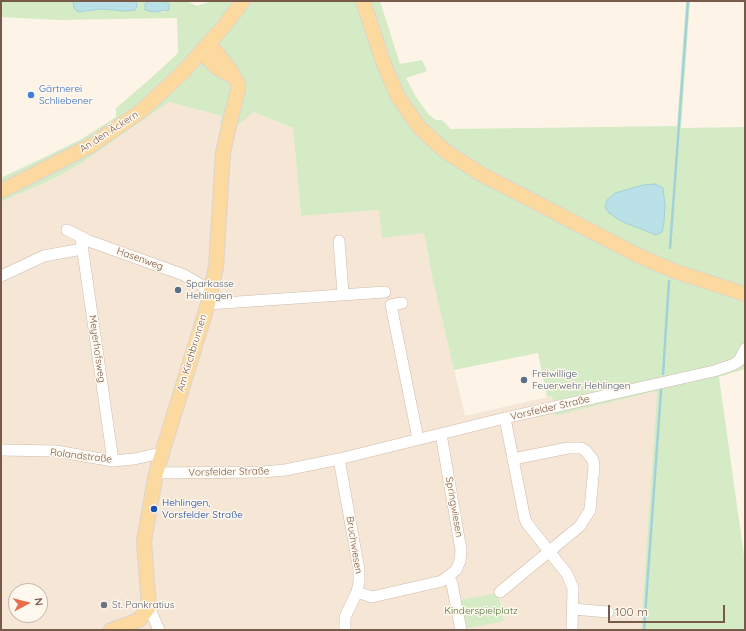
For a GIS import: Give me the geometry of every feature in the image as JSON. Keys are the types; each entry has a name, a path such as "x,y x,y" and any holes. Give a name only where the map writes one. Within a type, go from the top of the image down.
{"main road":[{"path":"363,2 385,69 398,97 419,127 445,151 480,174 639,256 674,271 745,294"},
{"name":"An den Äckern","path":"1,191 70,157 140,112 182,73 206,48 242,3"},
{"path":"206,48 216,67"},
{"name":"Am Kirchbrunnen","path":"149,607 144,541 160,453 210,298 216,267 223,153 238,90 238,84 232,76 227,64 206,48"},
{"path":"182,73 198,63 204,63 216,67 232,76"},
{"path":"111,630 138,620 149,607"}],"street":[{"name":"Hasenweg","path":"67,230 81,238 184,275 210,298"},
{"name":"Meyerhofsweg","path":"81,238 113,461"},
{"path":"339,241 343,294"},
{"path":"1,276 44,256 82,249"},
{"path":"210,298 385,292"},
{"path":"402,303 391,305 418,439"},
{"name":"Vorsfelder Straße","path":"156,473 263,472 285,470 714,371 732,366 739,361 745,349"},
{"path":"505,418 526,522 571,581 574,595 572,630"},
{"name":"Springwiesen","path":"441,434 461,550 460,561 456,570 449,577"},
{"path":"500,592 580,526 590,510 593,460 591,455 581,448 568,448 513,459"},
{"name":"Rolandstraße","path":"1,450 56,451 113,461 134,459 160,453"},
{"name":"Bruchwiesen","path":"339,458 359,570 357,592 345,617 345,630"},
{"path":"357,592 372,597 442,581 449,577 452,584 460,630"},
{"path":"149,607 160,630"},
{"path":"573,609 608,612"}],"shaded area":[{"path":"169,102 222,116 252,112 293,128 301,216 379,210 424,233 434,285 465,416 552,396 556,416 657,391 641,630 1,630 1,202 53,179 80,164"}],"green space":[{"path":"1,1 73,1 74,8 83,12 101,9 125,11 137,4 136,1 149,1 154,12 165,12 169,4 165,1 187,1 197,6 211,1 380,1 400,64 422,60 427,71 406,78 416,97 429,115 436,120 442,120 451,129 677,126 686,1 690,1 681,128 745,127 745,369 719,377 745,563 745,630 641,630 657,391 555,416 552,396 547,397 538,353 454,370 434,285 424,233 382,238 379,210 301,216 293,128 253,112 236,127 220,123 222,116 169,102 80,164 53,179 1,202 1,178 80,140 116,117 116,108 178,53 177,18 58,20 1,17"},
{"name":"Kinderspielplatz","path":"498,593 504,621 464,629 459,600"}],"water":[{"path":"73,1 136,1 137,7 135,10 125,11 101,9 78,12 74,8"},
{"path":"149,1 165,1 169,4 169,10 154,12 145,10 145,4"},
{"path":"655,184 663,188 665,205 662,232 656,235 623,222 609,213 605,207 607,200 615,193 643,185"}],"waterway":[{"path":"670,248 688,1"},
{"path":"663,374 669,281"},
{"path":"644,630 661,390"}],"place":[{"name":"Gärtnerei Schliebener","path":"31,95"},
{"name":"Sparkasse Hehlingen","path":"178,290"},
{"name":"Freiwillige Feuerwehr Hehlingen","path":"524,380"},
{"name":"Hehlingen, Vorsfelder Straße","path":"154,509"},
{"name":"St. Pankratius","path":"104,605"}]}
